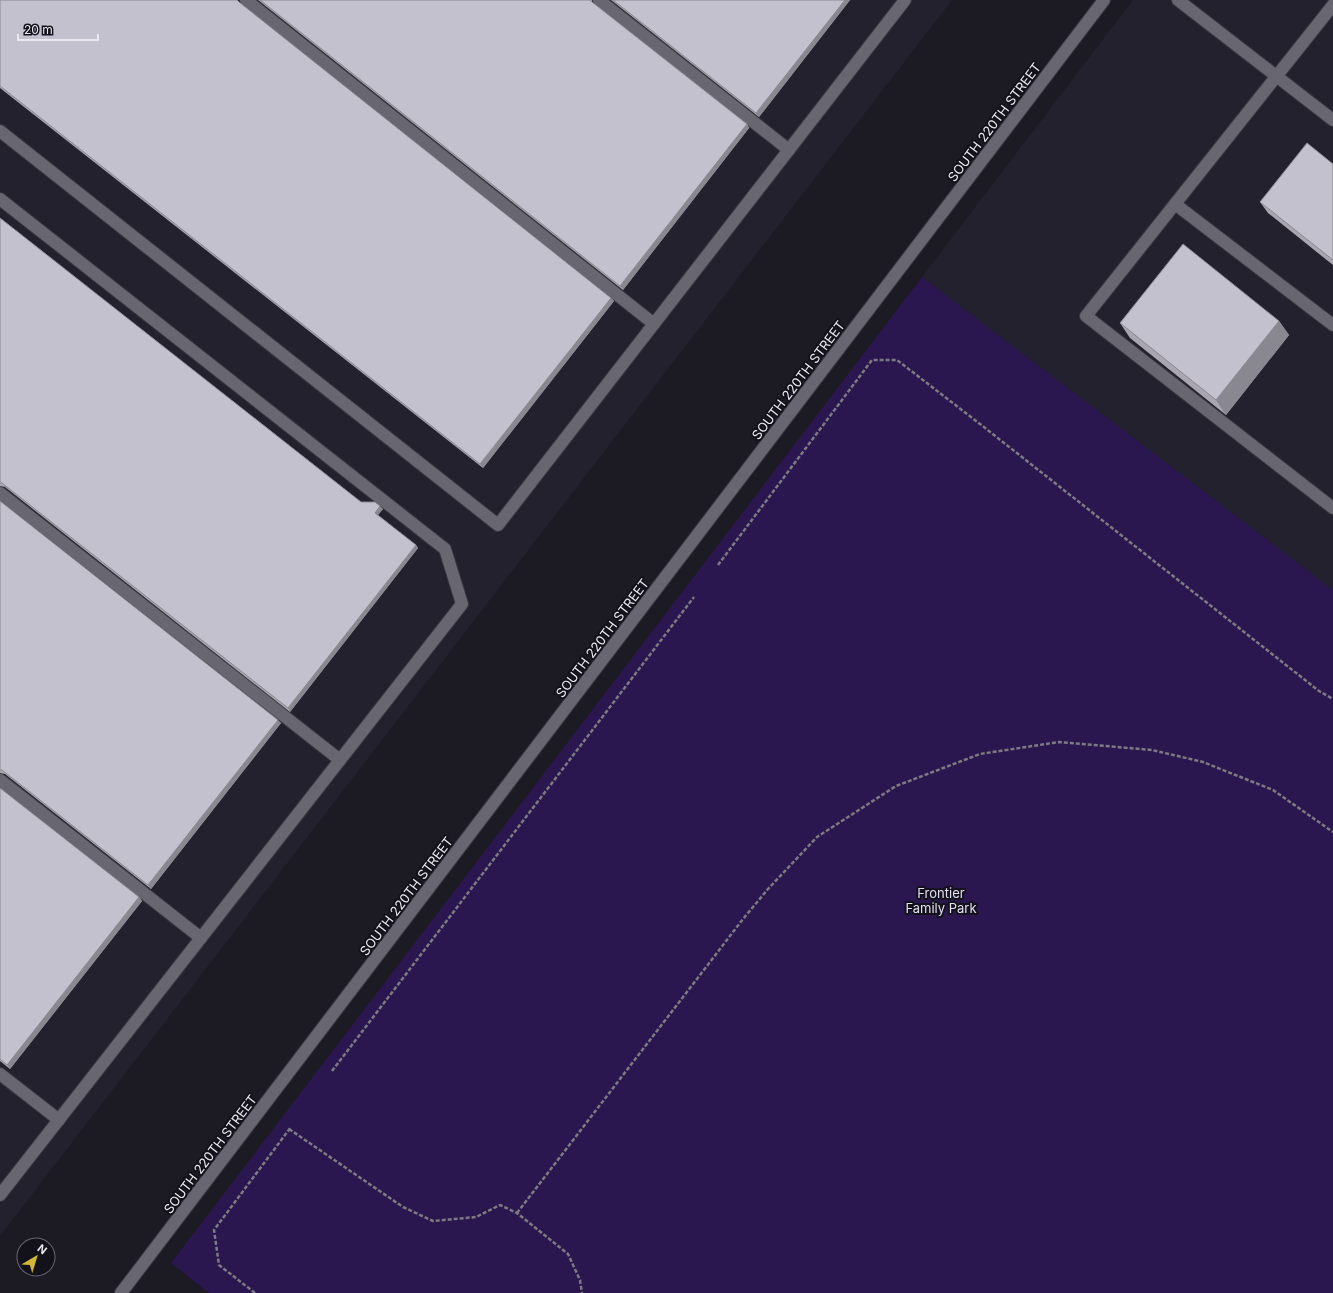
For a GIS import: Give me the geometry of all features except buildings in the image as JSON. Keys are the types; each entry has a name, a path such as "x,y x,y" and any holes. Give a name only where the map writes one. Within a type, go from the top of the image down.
{"street":[{"path":"246,0 654,324"},
{"path":"599,0 789,150"},
{"path":"0,131 498,525 905,0"},
{"name":"SOUTH 220TH STREET","path":"121,1293 1104,0"},
{"path":"1178,0 1333,120"},
{"path":"1333,5 1086,316 1333,508"},
{"path":"0,199 444,549 462,604 0,1195"},
{"path":"1175,204 1333,325"},
{"path":"0,493 340,760"},
{"path":"0,780 201,938"},
{"path":"0,1074 59,1120"}],"path":[{"path":"718,565 872,360 897,360 1319,692 1333,699"},
{"path":"332,1071 694,597"},
{"path":"517,1212 739,924 768,889 817,837 896,786 980,754 1059,742 1152,750 1203,762 1273,790 1333,832"},
{"path":"255,1293 219,1265 214,1230 290,1128 403,1207 433,1221 476,1216 500,1205 517,1212 568,1254 580,1280 582,1293"}],"shaded area":[{"path":"0,0 952,0 0,1236"},
{"path":"1133,0 1333,0 1333,590 922,277"}],"green space":[{"name":"Frontier Family Park","path":"922,277 1333,590 1333,1293 209,1293 171,1263"}]}
